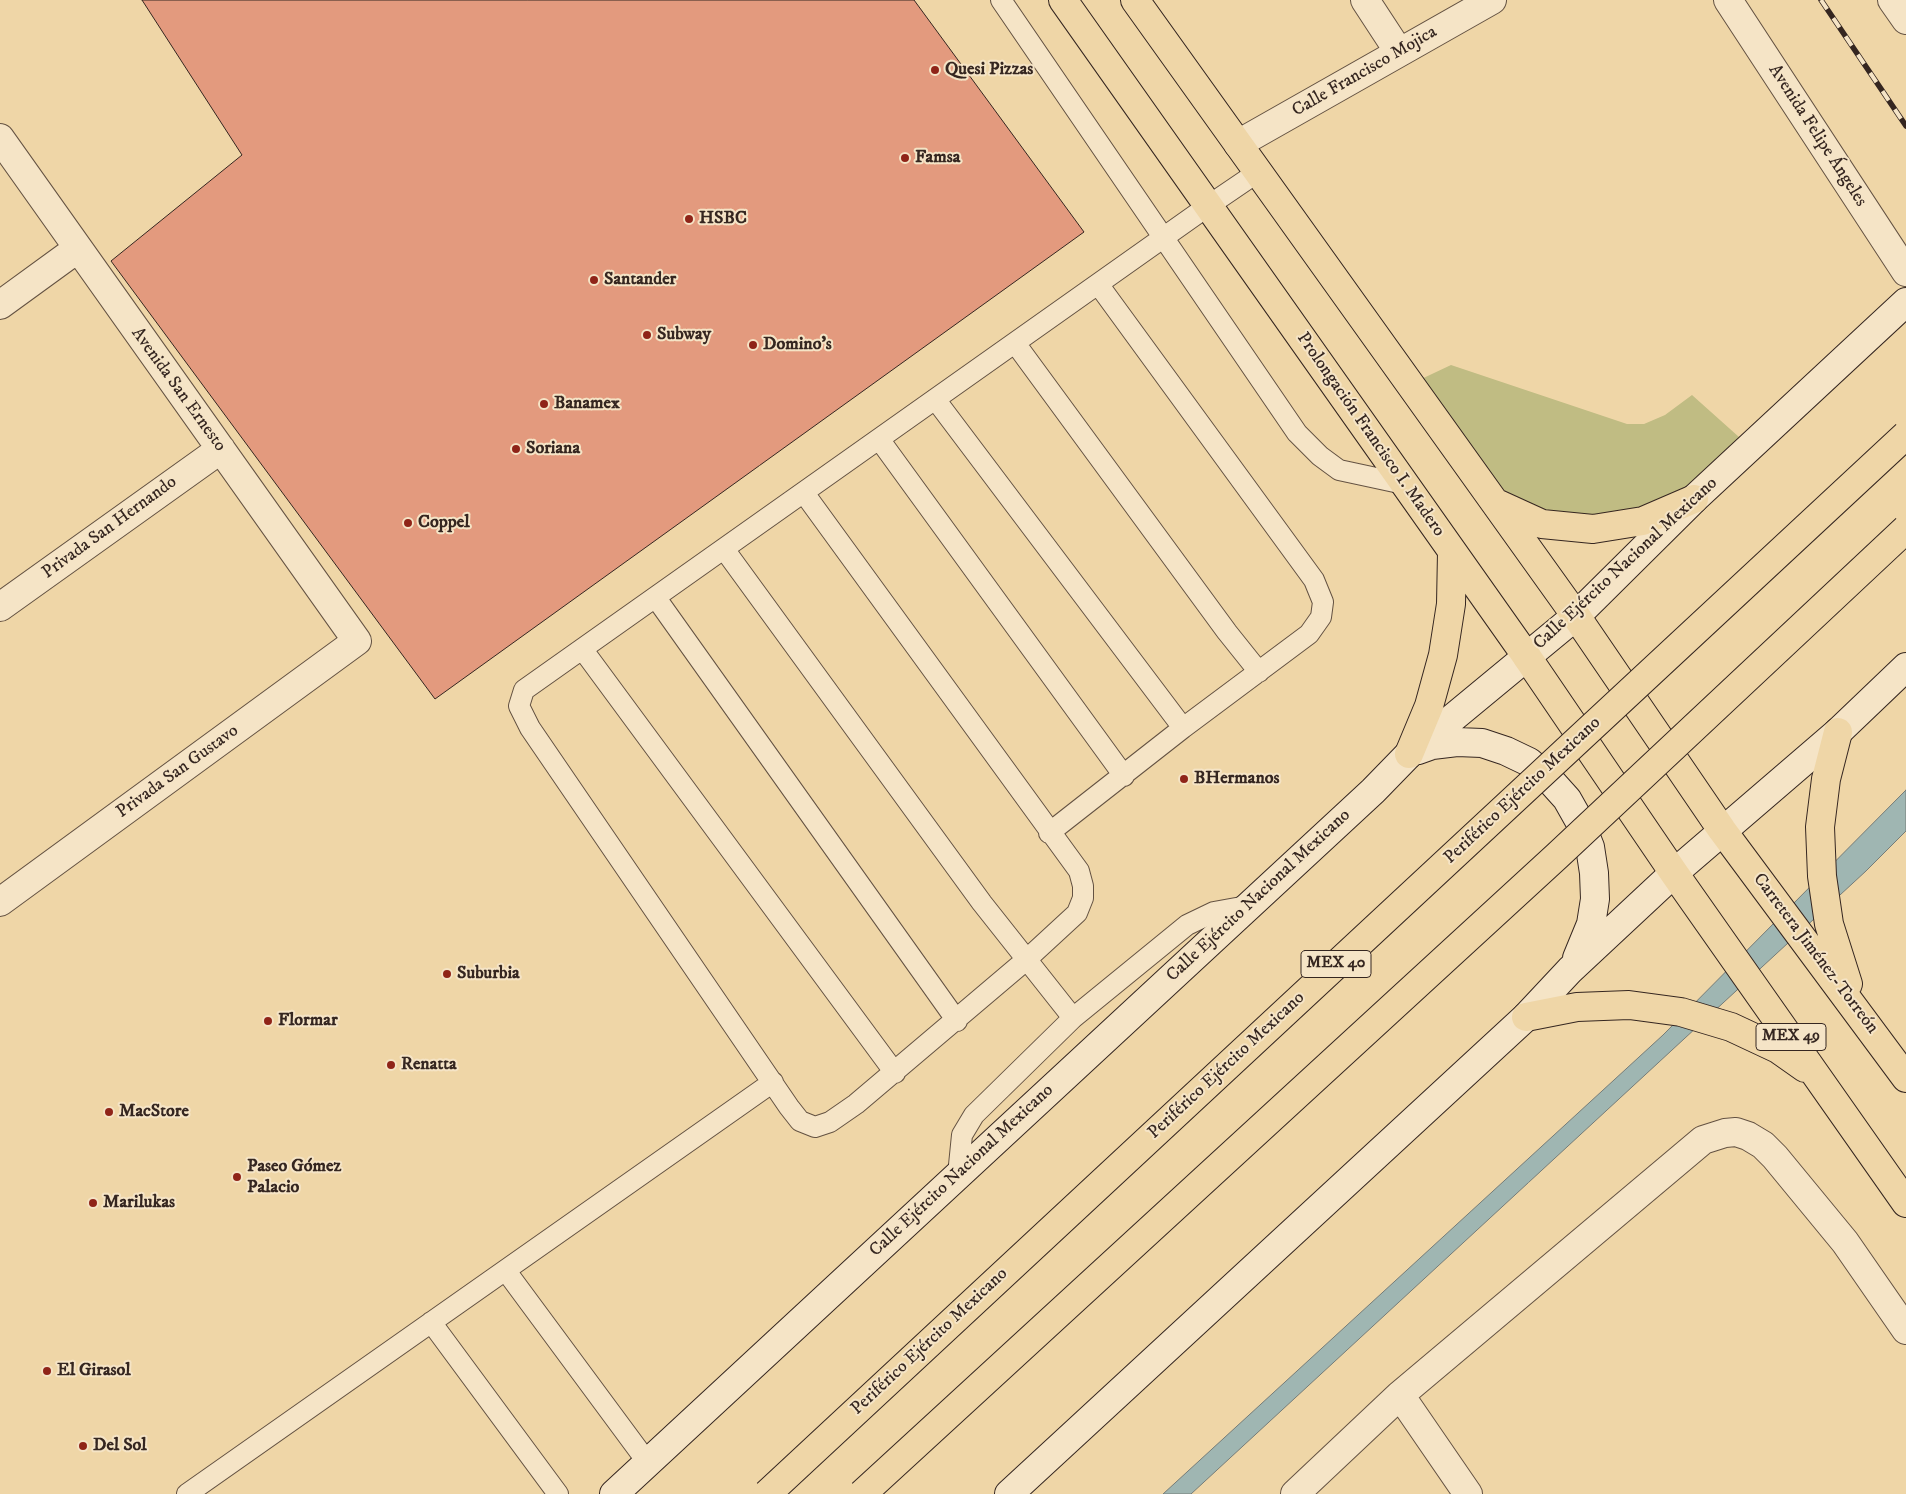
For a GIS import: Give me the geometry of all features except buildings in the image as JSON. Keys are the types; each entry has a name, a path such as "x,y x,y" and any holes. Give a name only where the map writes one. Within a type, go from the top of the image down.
{"main road":[{"name":"Prolongación Francisco I. Madero","path":"1063,0 1527,657 1674,873"},
{"path":"1135,0 1576,616 1722,830"},
{"name":"Periférico Ejército Mexicano","path":"767,1494 1906,434"},
{"path":"1496,503 1542,524 1593,530 1643,521 1694,499"},
{"path":"862,1494 1557,856 1906,529"},
{"path":"1409,754 1429,706 1444,656 1451,604 1452,552"},
{"path":"1838,732 1826,779 1820,827 1822,876 1829,924 1839,962 1861,1016"},
{"name":"Carretera Jiménez-Torreón","path":"1722,830 1906,1078"},
{"name":"MEX 49","path":"1674,873 1821,1079 1906,1203"},
{"path":"1526,1017 1577,1007 1594,1006 1629,1005 1681,1012 1731,1026 1778,1049 1821,1079"}],"street":[{"path":"1365,0 1399,52"},
{"name":"Calle Francisco Mojica","path":"1238,144 1492,0"},
{"name":"Avenida Felipe Ángeles","path":"1728,0 1906,272"},
{"path":"1892,0 1906,20"},
{"name":"Avenida San Ernesto","path":"0,138 357,641"},
{"path":"0,305 77,249"},
{"name":"Calle Ejército Nacional Mexicano","path":"614,1494 1373,791 1409,754 1576,616 1694,499 1906,302"},
{"name":"Privada San Hernando","path":"0,607 221,449"},
{"name":"Privada San Gustavo","path":"0,902 357,641"},
{"path":"1009,1494 1526,1017 1570,970 1674,873 1838,732 1906,667"},
{"path":"1409,754 1432,745 1457,742 1482,743 1506,751 1529,762 1550,779 1567,799 1580,822 1590,846 1595,898 1591,924 1582,949 1570,970"},
{"path":"1295,1494 1400,1395 1703,1140 1724,1133 1736,1132 1748,1136 1763,1145 1775,1157 1845,1242 1906,1330"},
{"path":"1400,1395 1468,1494"}],"lane":[{"path":"1001,0 1297,433 1320,456 1339,470 1404,484"},
{"path":"804,493 1049,833 1079,871 1083,886 1083,898 1077,914 1026,960 894,1073 830,1122 815,1127 800,1121 530,728 519,706 524,690 1258,172"},
{"path":"1049,833 1183,728 1309,634 1321,617 1323,602 1314,580 1098,284"},
{"path":"1014,343 1227,632 1259,672"},
{"path":"935,399 1183,728"},
{"path":"879,439 1124,776"},
{"path":"724,549 982,903 1073,1018"},
{"path":"656,598 957,1021"},
{"path":"583,650 894,1073"},
{"path":"958,1174 962,1135 974,1115 987,1100 1073,1018 1187,925 1214,912 1247,906"},
{"path":"187,1494 773,1082"},
{"path":"506,1271 648,1463"},
{"path":"431,1322 558,1494"}],"shaded area":[{"path":"1451,365 1627,424 1644,424 1665,415 1692,395 1739,437 1690,495 1593,525 1498,497 1415,382"}],"water":[{"path":"1906,790 1906,831 1866,871 1191,1494 1163,1494 1663,1035"}],"railway":[{"path":"1821,0 1906,126"}],"place":[{"name":"Quesi Pizzas","path":"935,70"},
{"name":"Famsa","path":"905,158"},
{"name":"HSBC","path":"689,219"},
{"name":"Santander","path":"594,280"},
{"name":"Subway","path":"647,335"},
{"name":"Domino's","path":"753,345"},
{"name":"Banamex","path":"544,404"},
{"name":"Soriana","path":"516,449"},
{"name":"Coppel","path":"408,523"},
{"name":"BHermanos","path":"1184,779"},
{"name":"Suburbia","path":"447,974"},
{"name":"Flormar","path":"268,1021"},
{"name":"Renatta","path":"391,1065"},
{"name":"MacStore","path":"109,1112"},
{"name":"Paseo Gómez Palacio","path":"237,1177"},
{"name":"Marilukas","path":"93,1203"},
{"name":"El Girasol","path":"47,1371"},
{"name":"Del Sol","path":"83,1446"}]}
